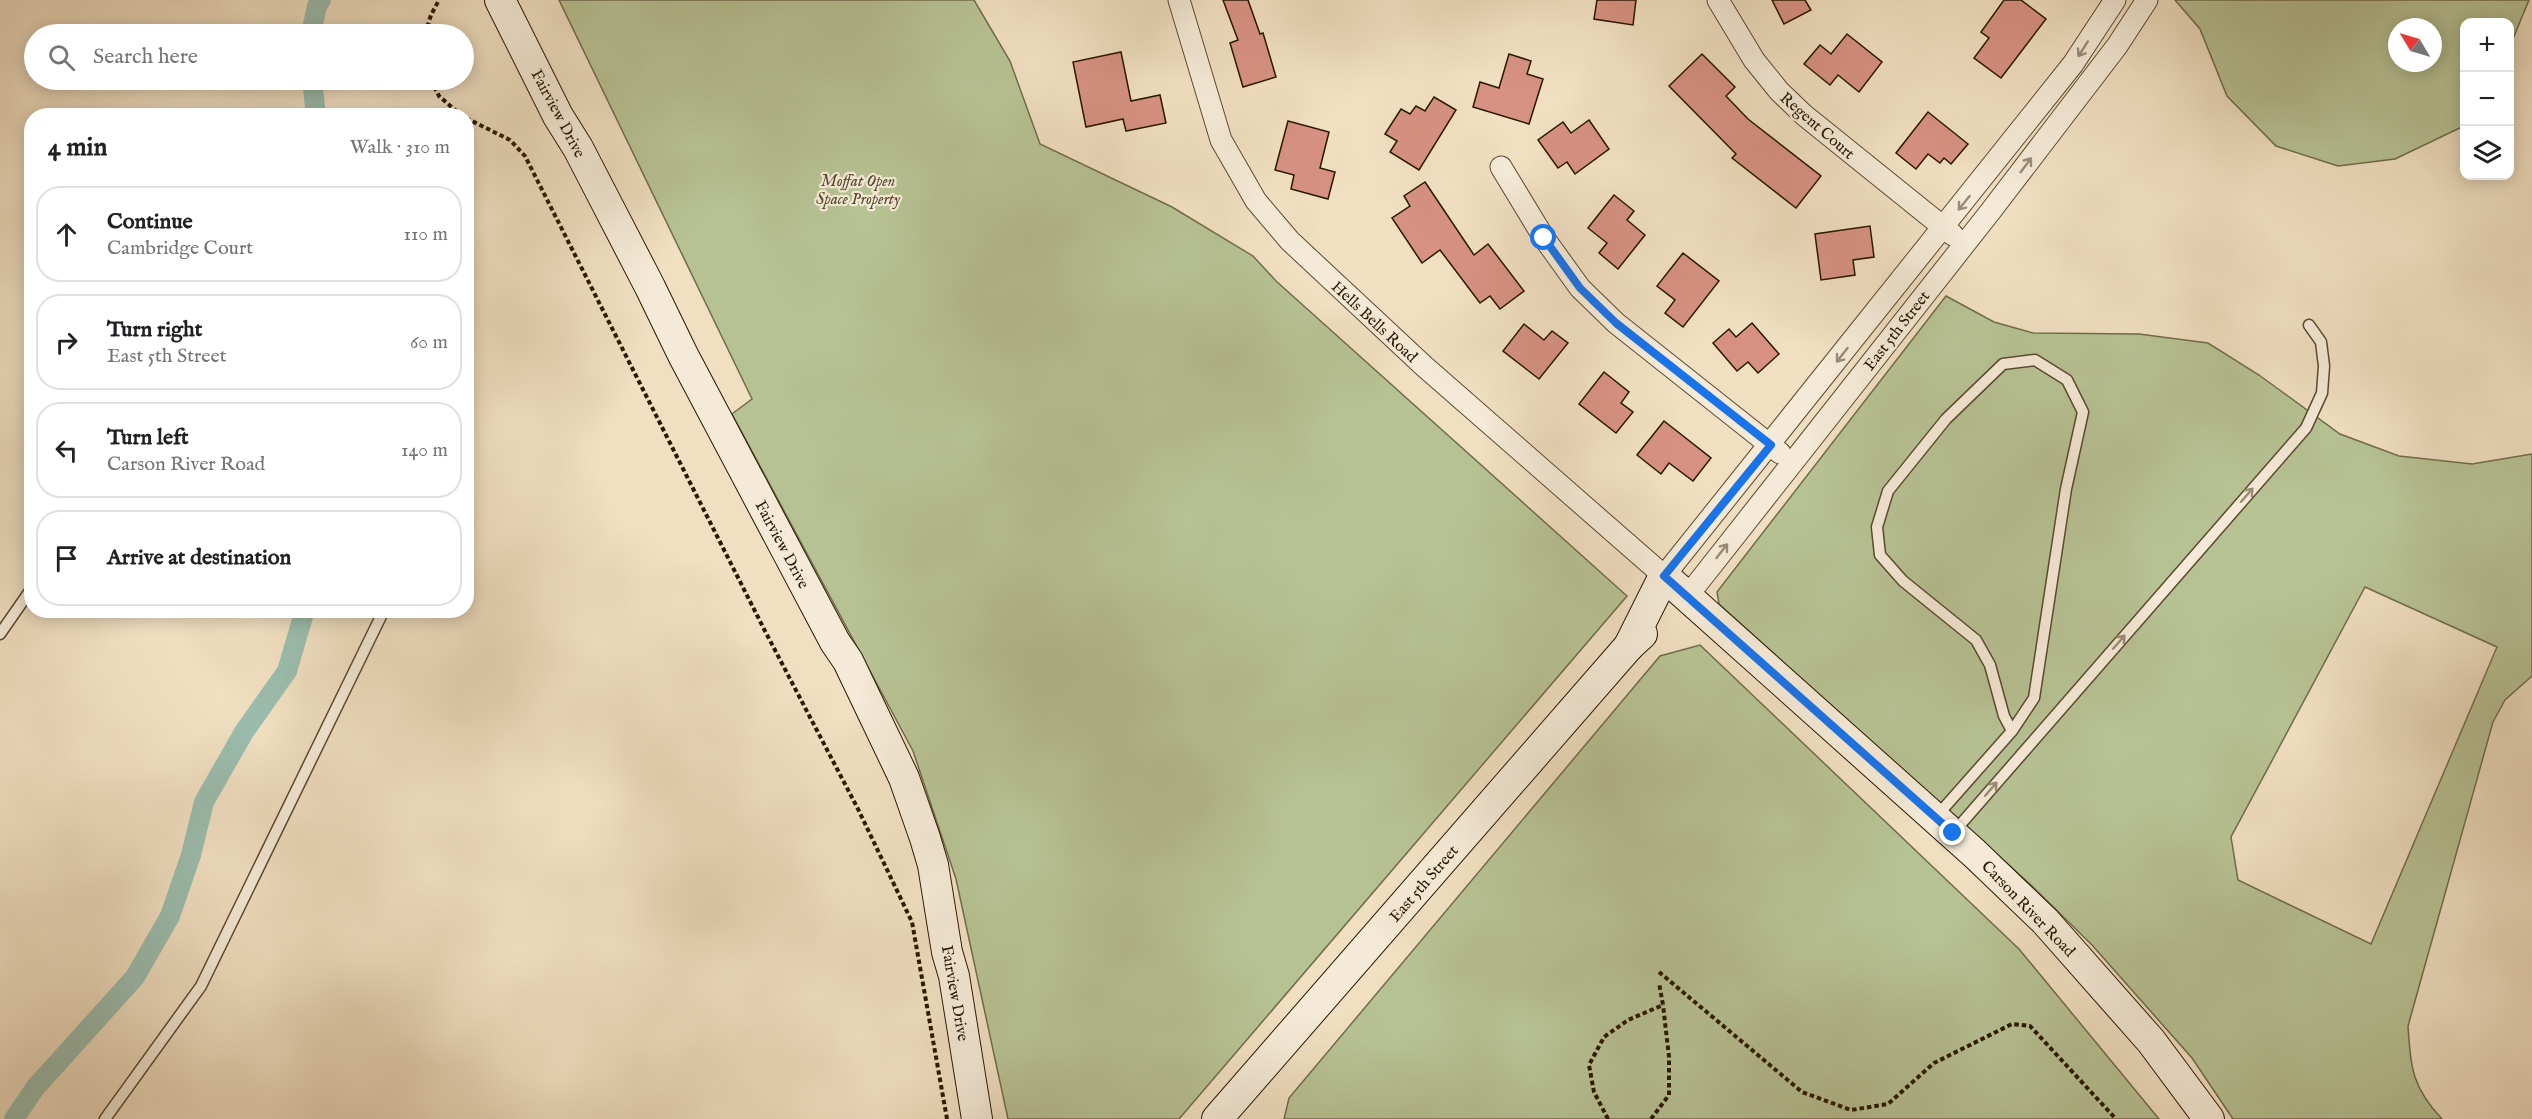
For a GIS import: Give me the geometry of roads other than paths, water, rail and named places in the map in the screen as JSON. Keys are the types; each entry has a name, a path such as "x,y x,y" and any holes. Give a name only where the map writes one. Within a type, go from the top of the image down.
{"street":[{"name":"Fairview Drive","path":"500,0 694,376 835,642 848,661 904,778 933,865 977,1119"},
{"name":"Hells Bells Road","path":"1179,0 1221,140 1256,201 1290,241 1425,367 1674,586"},
{"name":"Regent Court","path":"1718,0 1754,60 1779,91 1804,115 1964,244"},
{"name":"East 5th Street","path":"1217,1119 1629,646 1674,586 1771,445 2073,64 2115,0"},
{"name":"East 5th Street","path":"1674,586 1697,584 2117,46 2141,2"},
{"path":"1501,167 1544,238 1580,288 1616,323 1792,462"},
{"name":"Carson River Road","path":"1674,586 1944,826 2045,921 2151,1041 2210,1119"}],"lane":[{"path":"1944,826 2306,428 2322,393 2324,366 2321,342 2309,325"},
{"path":"1944,826 2012,731 2034,698 2066,489 2083,412 2067,380 2035,360 2003,364 1946,419 1888,491 1877,527 1880,555 1903,581 1976,640 1990,665 2004,716 2012,731"},
{"path":"0,634 24,600"},
{"path":"105,1119 201,986 380,618"}],"waterway":[{"path":"313,24 317,6 321,0"},
{"path":"313,90 315,108"},
{"path":"14,1119 35,1088 135,977 170,916 191,855 204,802 244,732 287,671 303,618"}],"park label":[{"name":"Moffat Open Space Property","path":"858,189"}]}
